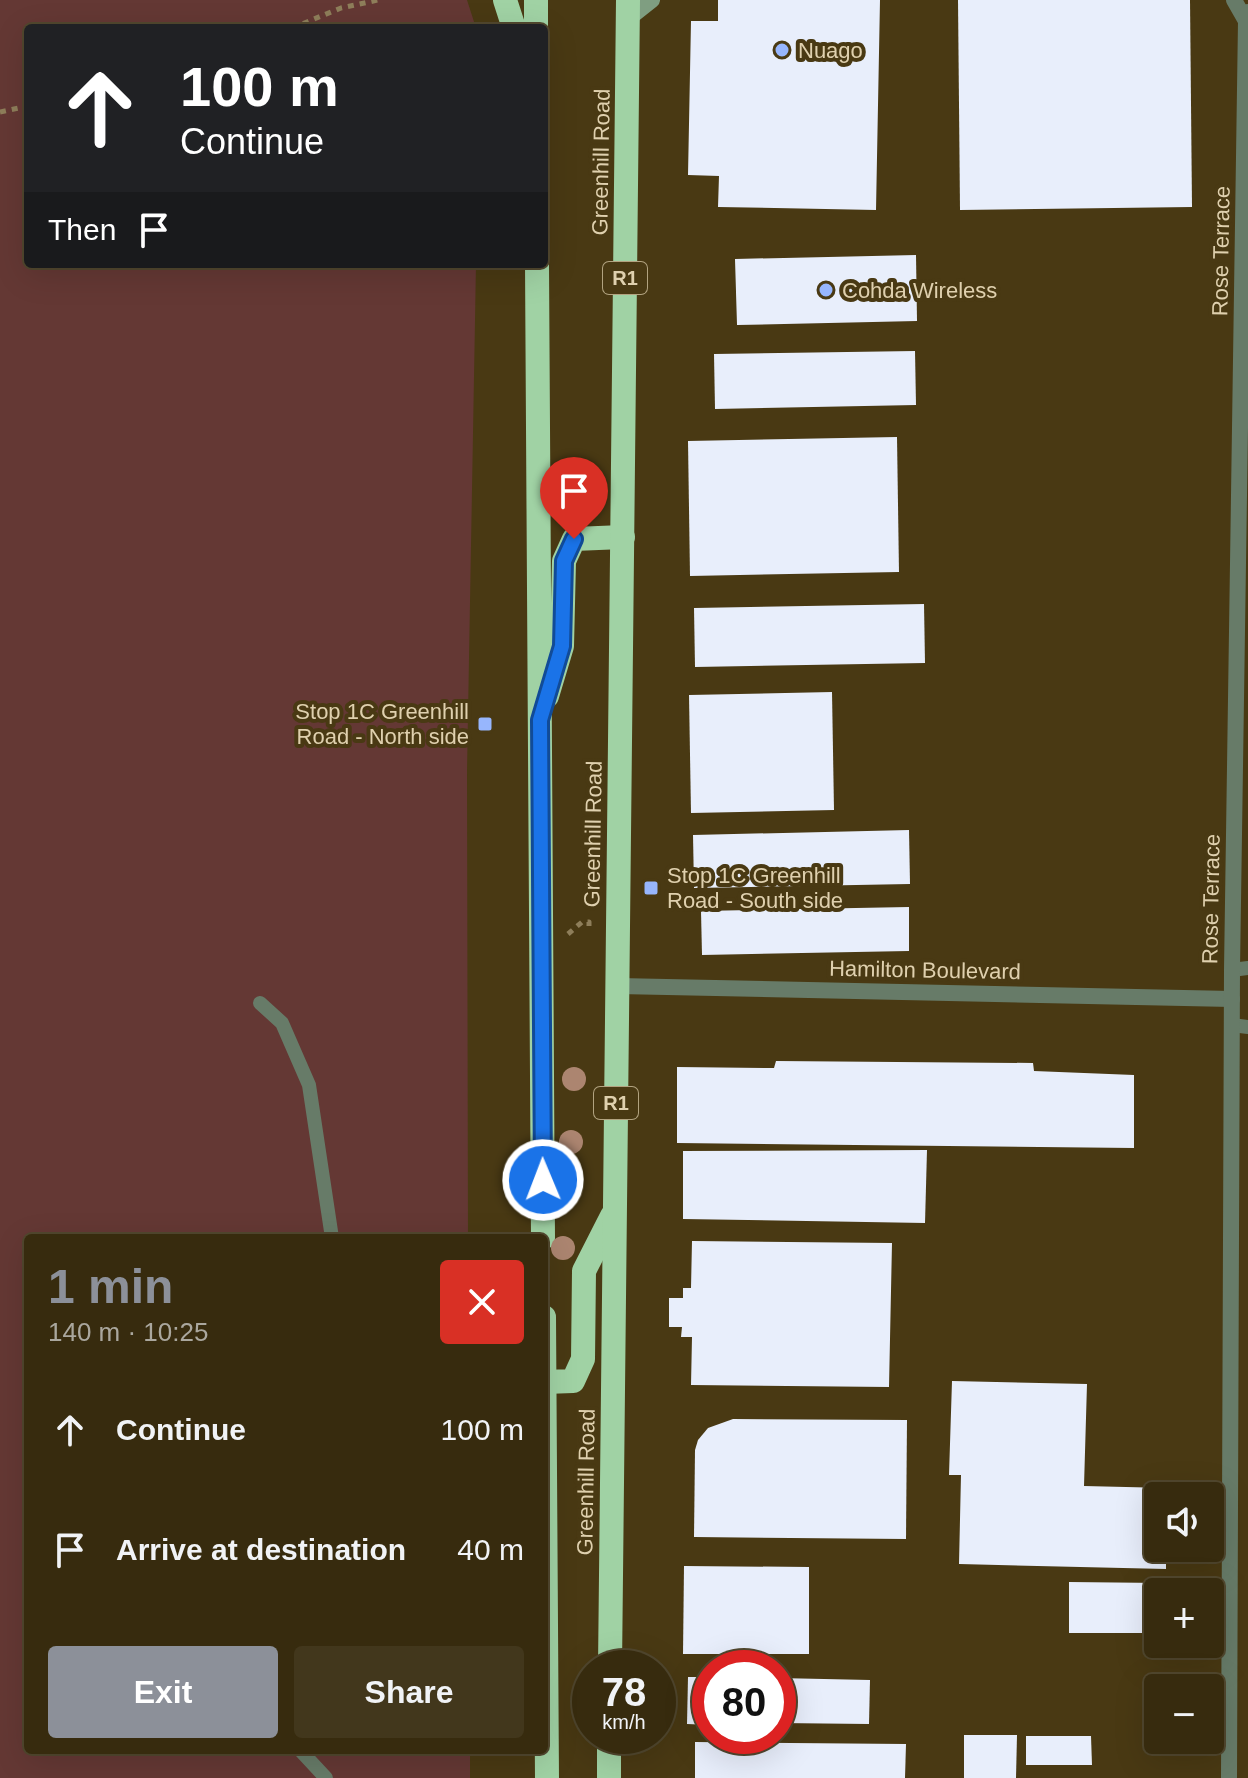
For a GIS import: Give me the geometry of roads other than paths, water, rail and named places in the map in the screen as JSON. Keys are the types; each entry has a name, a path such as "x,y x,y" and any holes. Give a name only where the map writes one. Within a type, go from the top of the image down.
{"highway":[{"path":"505,0 513,24"},
{"path":"536,0 536,24"},
{"name":"Greenhill Road","path":"610,1650 628,10"},
{"path":"537,268 543,1234"},
{"path":"540,720 562,646 564,561 574,539 623,537"},
{"path":"548,1382 573,1381 583,1359 584,1271 615,1210"},
{"name":"Greenhill Road","path":"547,1754 547,1778"},
{"path":"609,1754 609,1778"}],"main road":[{"path":"628,10 652,0"}],"street":[{"name":"Rose Terrace","path":"1229,1778 1240,1026 1232,999 1240,969 1247,17 1234,0"},
{"name":"Hamilton Boulevard","path":"618,986 1232,999"}],"lane":[{"path":"260,1003 282,1023 309,1085 331,1234"},
{"path":"304,1754 326,1778"}],"place":[{"name":"Nuago","path":"782,50"},
{"name":"Cohda Wireless","path":"826,290"},
{"name":"Stop 1C Greenhill Road - North side","path":"485,724"},
{"name":"Stop 1C Greenhill Road - South side","path":"651,888"}]}
